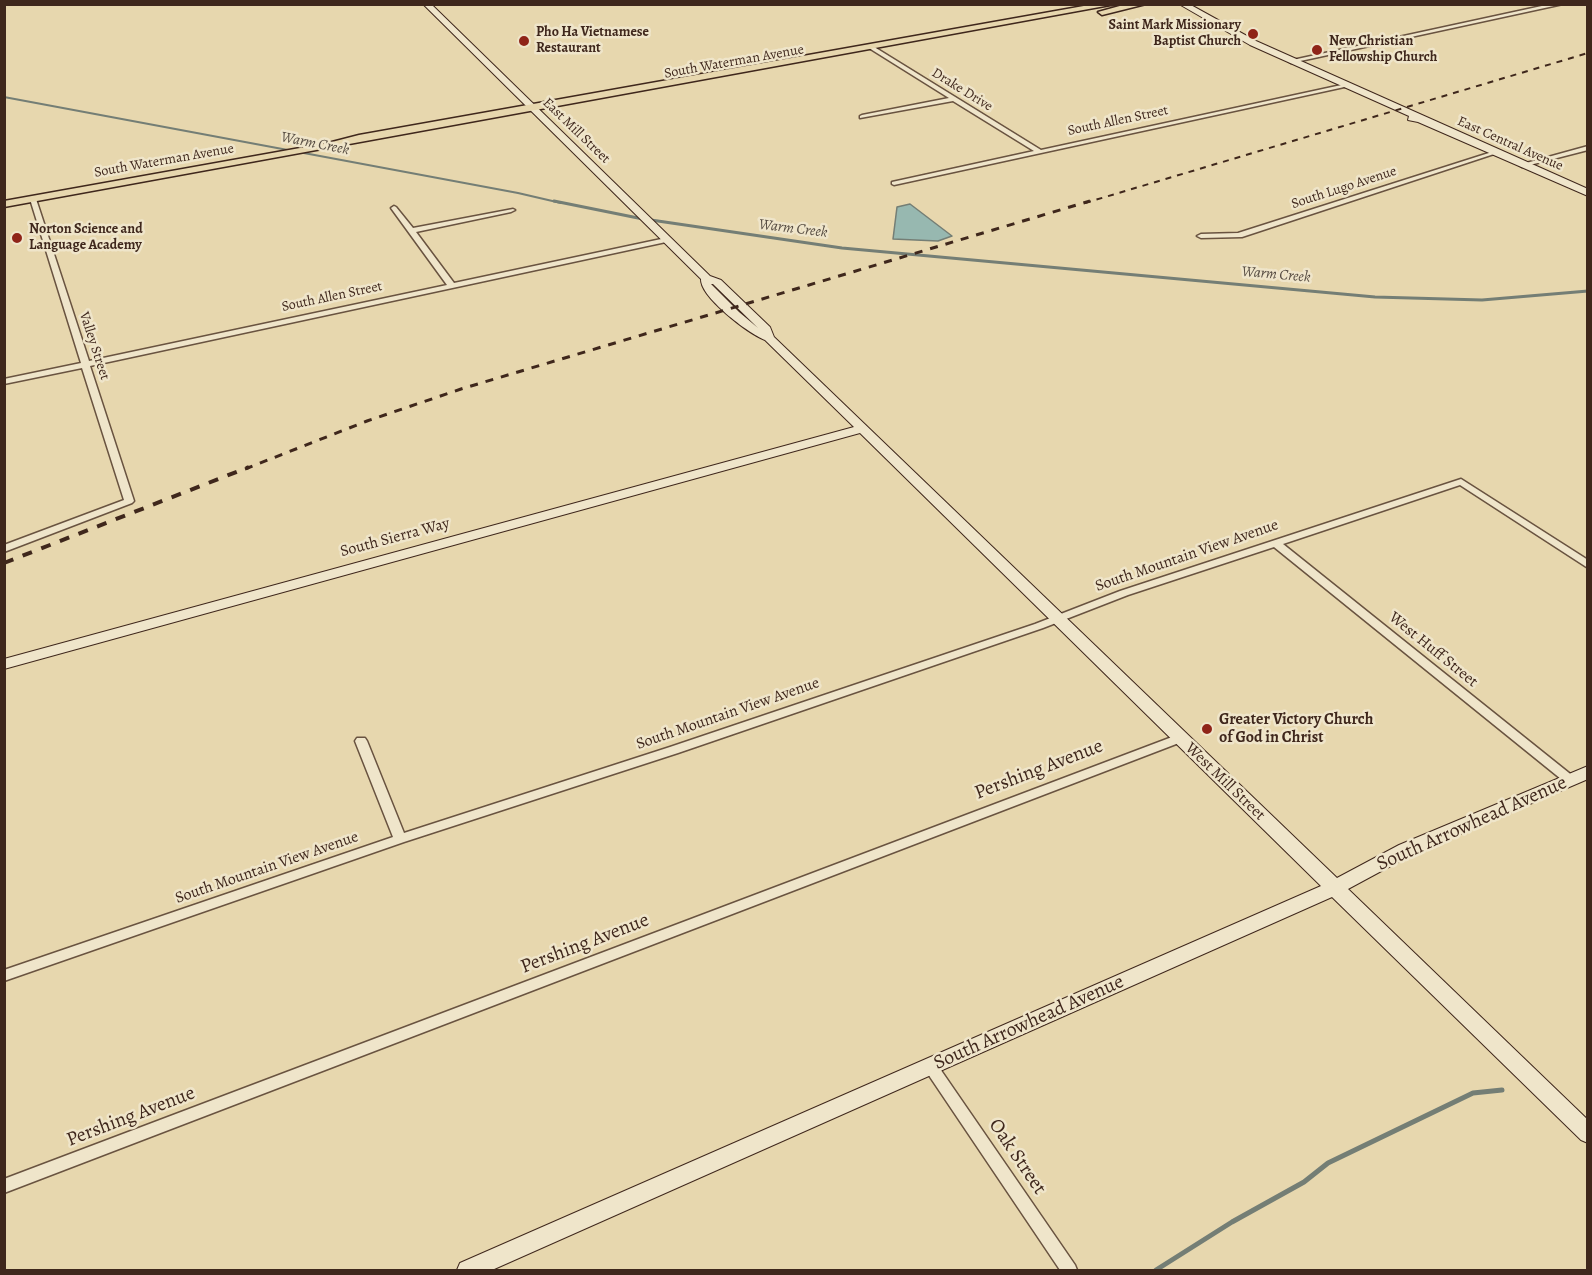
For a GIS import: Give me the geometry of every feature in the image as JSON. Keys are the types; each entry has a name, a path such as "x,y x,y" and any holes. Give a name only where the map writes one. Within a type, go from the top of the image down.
{"main road":[{"name":"East Mill Street","path":"426,4 706,278 706,285 753,332 769,338 862,429"},
{"name":"South Waterman Avenue","path":"329,146 365,143 1112,4"},
{"name":"South Waterman Avenue","path":"875,49 1142,4"},
{"name":"East Central Avenue","path":"1182,4 1233,34 1367,95 1369,99 1387,108 1421,120 1587,193"},
{"path":"1016,27 1015,25 1056,14"},
{"name":"South Waterman Avenue","path":"4,204 264,158 449,122 533,110"},
{"path":"365,143 366,140 438,127 449,122"},
{"name":"South Sierra Way","path":"4,664 862,429"},
{"name":"West Mill Street","path":"862,429 1587,1134"},
{"name":"South Arrowhead Avenue","path":"468,1270 1334,888 1406,850 1587,772"}],"street":[{"path":"1291,61 1561,4"},
{"name":"Drake Drive","path":"875,49 1040,152"},
{"name":"South Allen Street","path":"894,183 1346,86"},
{"path":"862,117 953,99"},
{"path":"1522,165 1587,148"},
{"name":"South Lugo Avenue","path":"1201,236 1239,235 1494,153"},
{"name":"Valley Street","path":"4,549 129,501 33,200"},
{"path":"394,208 451,285"},
{"path":"411,231 511,210"},
{"name":"South Allen Street","path":"4,381 666,240"},
{"name":"South Mountain View Avenue","path":"4,976 400,839 674,750 1058,619 1124,593 1461,482 1587,565"},
{"name":"West Huff Street","path":"1277,544 1570,780"},
{"name":"Pershing Avenue","path":"4,1186 1180,738"},
{"path":"362,741 400,839"},
{"name":"Oak Street","path":"931,1067 1069,1270"}],"water":[{"path":"910,204 952,236 938,241 893,239 897,207"}],"waterway":[{"name":"Warm Creek","path":"4,97 561,203"},
{"name":"Warm Creek","path":"554,201 643,219"},
{"name":"Warm Creek","path":"651,220 842,248 1375,297 1482,300 1588,291"},
{"path":"1156,1270 1232,1222 1304,1182 1328,1163 1473,1093 1502,1090"}],"railway":[{"path":"1085,203 1588,53"},
{"path":"245,469 367,421 461,389 1090,201"},
{"path":"4,563 249,467"}],"place":[{"name":"Saint Mark Missionary Baptist Church","path":"1253,34"},
{"name":"Pho Ha Vietnamese Restaurant","path":"524,41"},
{"name":"New Christian Fellowship Church","path":"1317,50"},
{"name":"Norton Science and Language Academy","path":"17,238"},
{"name":"Greater Victory Church of God in Christ","path":"1207,729"}]}
